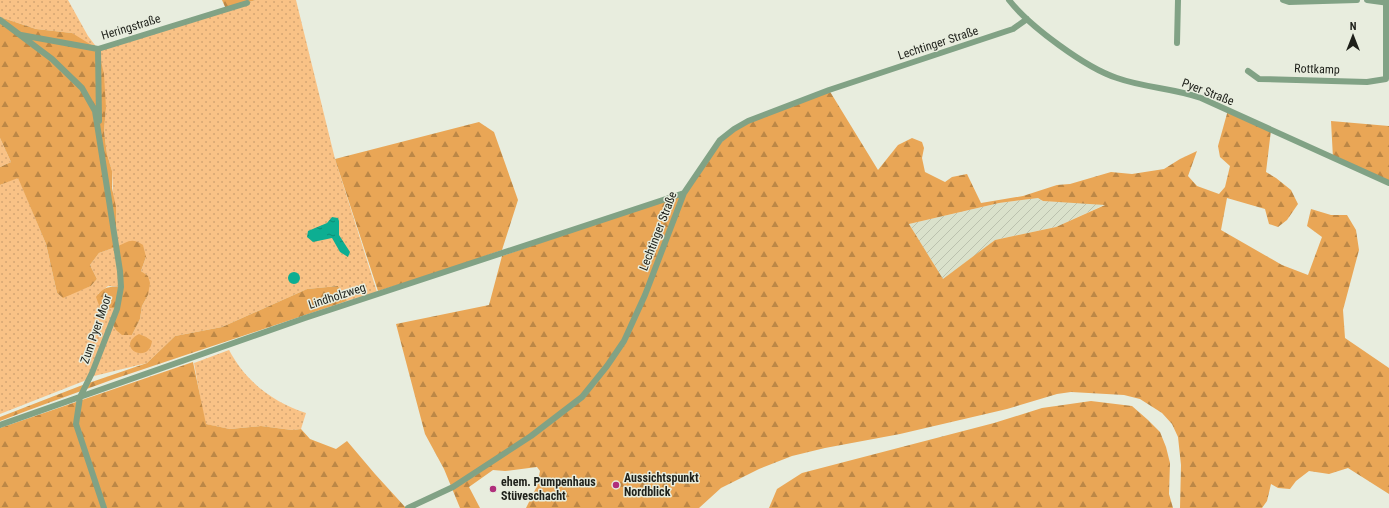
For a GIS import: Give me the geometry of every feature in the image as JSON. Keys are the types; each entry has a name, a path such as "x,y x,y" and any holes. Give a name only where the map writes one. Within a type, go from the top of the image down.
{"street":[{"name":"Pyer Straße","path":"1009,0 1027,19 1074,55 1100,71 1118,78 1201,98 1389,183"},
{"path":"1177,43 1178,0"},
{"path":"1283,0 1289,2 1357,0"},
{"path":"1367,0 1387,2"},
{"name":"Rottkamp","path":"1248,72 1259,79 1367,82 1388,79 1387,2"},
{"name":"Heringstraße","path":"19,34 98,49 247,3"},
{"name":"Lechtinger Straße","path":"408,508 453,487 531,436 582,398 607,366 624,340 643,300 684,193 707,157 720,140 734,129 748,121 829,90 1013,29 1027,19"},
{"name":"Zum Pyer Moor","path":"0,20 52,58 82,88 94,111 98,128 108,203 120,271 121,287 112,323 92,373 80,397 76,424 104,508"},
{"name":"Zum Pyer Moor","path":"98,49 100,114 98,128"},
{"name":"Lindholzweg","path":"0,425 305,318 684,193"}],"shaded area":[{"path":"0,0 68,0 88,36 98,49 256,0 296,0 335,159 377,292 347,301 338,286 307,289 222,327 175,336 147,363 90,377 84,381 0,414 0,185 18,177 46,244 57,293 62,297 91,286 97,279 90,265 99,253 116,247 112,171 107,154 104,131 106,108 72,33 36,29 0,17","holes":["146,257 141,271 148,277 148,295 142,306 140,319 132,335 117,309 110,308 98,294 108,286 121,287"]},
{"path":"0,138 11,162 0,167"},
{"path":"1038,198 1043,201 1106,204 1056,227 995,240 943,280 909,224 999,203"},
{"path":"229,350 252,381 282,403 306,413 301,429 292,430 261,426 230,429 205,424 194,363"}],"green space":[{"path":"222,0 256,0 226,9"},
{"path":"0,17 36,29 72,33 98,49 104,74 106,108 104,131 107,154 112,171 112,188 116,207 116,247 99,253 90,265 97,279 91,286 63,298 57,293 46,244 18,178 0,185 0,167 11,162 0,138"},
{"path":"829,90 878,170 898,145 912,138 922,142 924,148 922,158 925,172 945,182 952,177 967,174 981,203 1023,196 1057,185 1070,184 1111,172 1132,174 1164,169 1197,151 1188,176 1197,186 1219,194 1225,187 1230,166 1220,157 1218,146 1228,110 1271,130 1266,172 1291,190 1298,204 1287,220 1278,227 1269,224 1265,209 1227,198 1221,230 1282,265 1308,275 1322,237 1307,226 1311,209 1331,215 1347,215 1356,230 1359,250 1343,310 1345,338 1389,368 1389,494 1348,468 1329,474 1309,471 1296,481 1290,489 1278,488 1271,484 1267,501 1262,508 1180,508 1181,465 1178,437 1172,424 1162,413 1140,399 1124,395 1071,392 1057,394 1007,409 900,434 825,448 792,456 759,469 721,488 699,508 526,508 537,486 540,471 537,467 505,471 493,470 469,487 480,508 460,508 444,469 425,434 396,324 489,305 502,256 684,193 704,161 734,129","holes":["1038,198 1043,201 1105,205 1056,227 995,240 943,279 909,224 999,203"]},
{"path":"1331,121 1389,126 1389,183 1333,158"},
{"path":"479,122 494,132 518,200 502,250 440,272 378,291 335,159"},
{"path":"130,241 135,241 143,245 146,257 141,271 148,276 150,283 148,295 142,306 140,319 132,335 122,335 116,330 112,323 117,309 110,308 104,311 100,308 96,297 101,291 107,288 121,287 116,247"},
{"path":"338,286 347,301 114,379 0,421 0,417 80,386 147,363 175,336 222,327 307,289"},
{"path":"139,334 152,341 150,348 145,352 140,353 131,349 130,344 132,339"},
{"path":"193,362 206,424 230,429 261,426 292,430 301,429 310,439 336,449 347,441 406,508 0,508 0,428"},
{"path":"1091,401 1132,406 1160,432 1170,463 1169,494 1173,508 769,508 777,489 802,473 994,423 1042,408"}],"water":[{"path":"332,217 338,218 339,235 350,252 348,257 340,252 332,238 313,242 307,237 308,231 327,223"},
{"path":"294,272 298,274 300,278 298,282 294,284 290,282 288,278 290,274"}],"place":[{"name":"Aussichtspunkt Nordblick","path":"616,485"},
{"name":"ehem. Pumpenhaus Stüveschacht","path":"493,489"}]}
